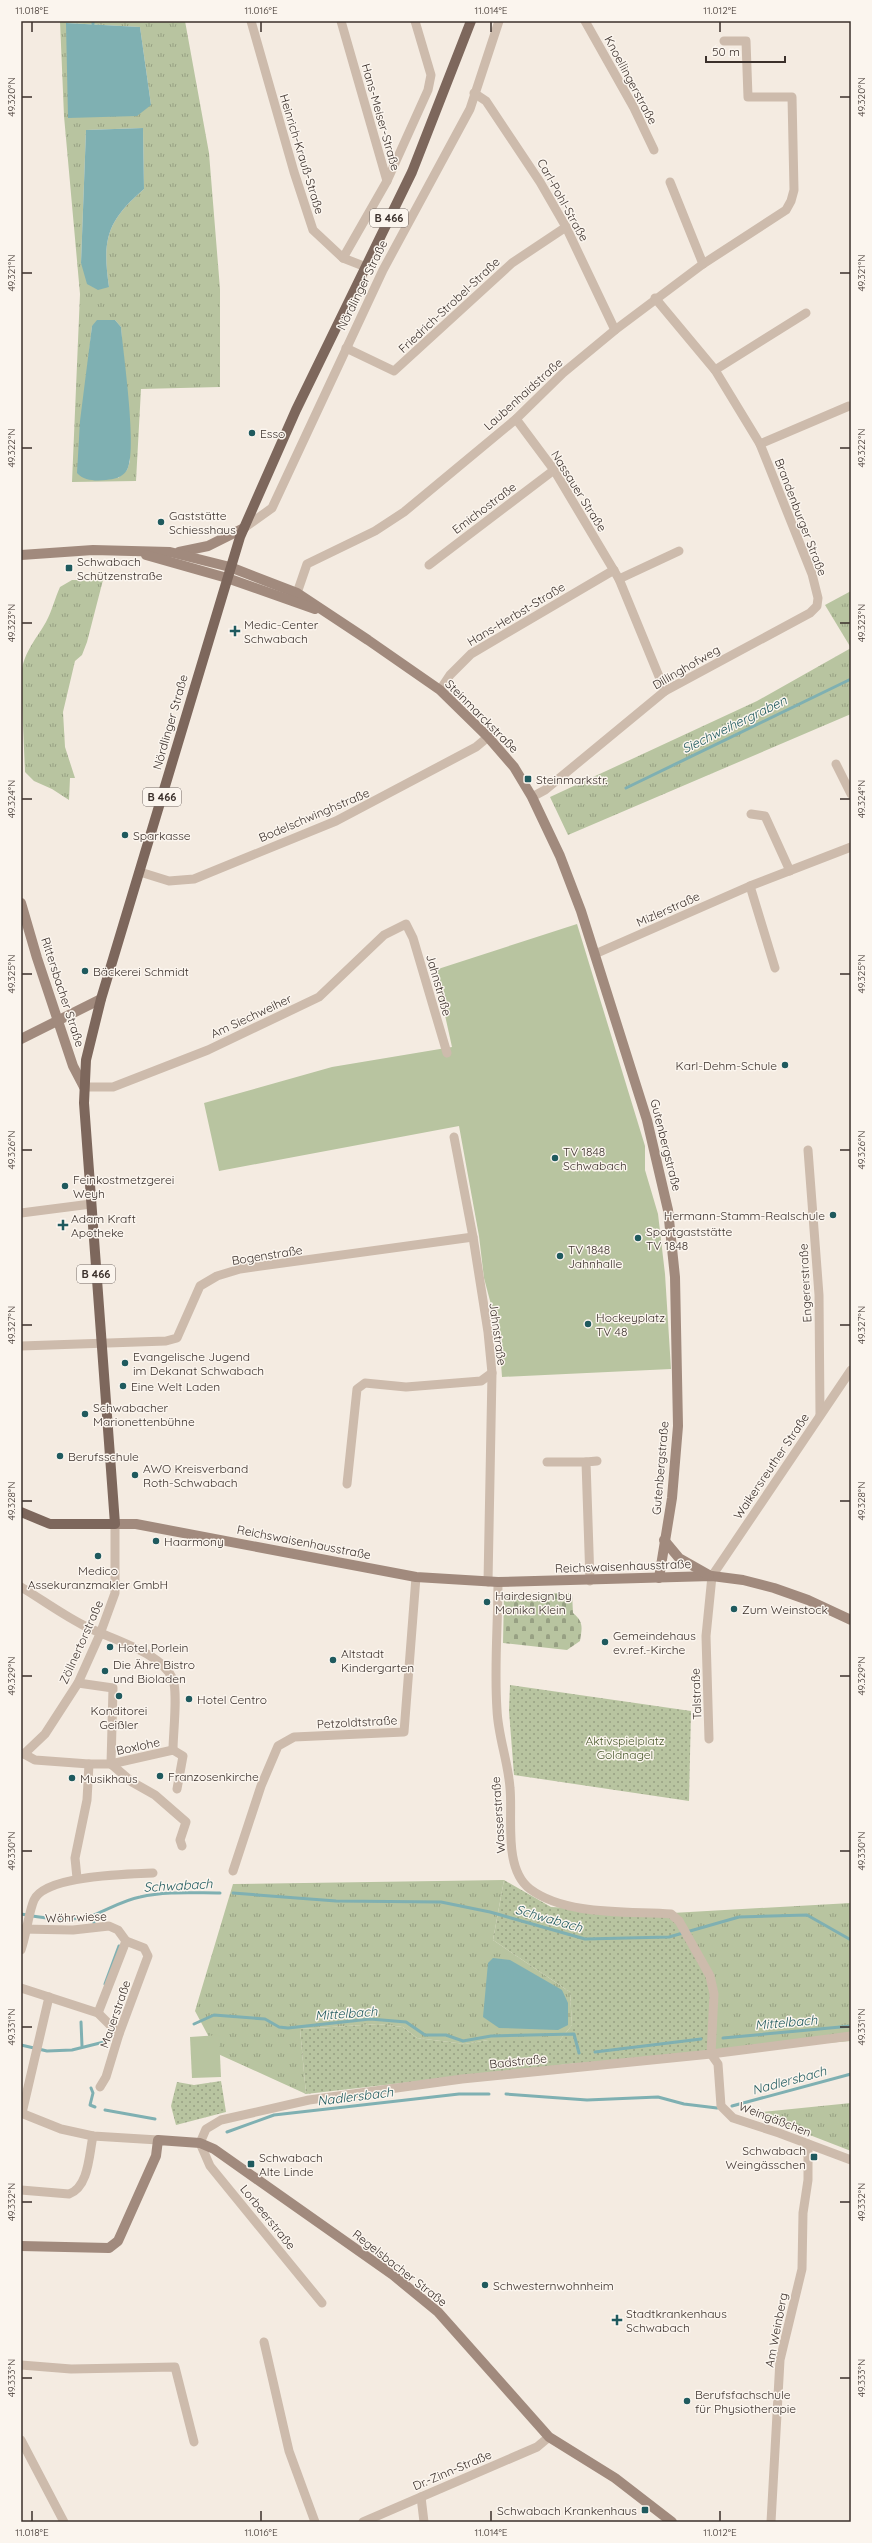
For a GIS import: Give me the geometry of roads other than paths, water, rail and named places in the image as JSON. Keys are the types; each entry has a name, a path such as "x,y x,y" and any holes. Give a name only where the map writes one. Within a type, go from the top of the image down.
{"main road":[{"name":"Nördlinger Straße","path":"84,1087 86,1060 101,999 230,567 244,528 296,410 412,172 471,21"},
{"name":"B 466","path":"84,1087 91,1204 115,1524"},
{"path":"21,1512 50,1524 115,1524"}],"street":[{"name":"Heinrich-Krauß-Straße","path":"252,21 294,172 313,230 343,258 366,267"},
{"name":"Hans-Meiser-Straße","path":"341,21 387,181 343,258"},
{"path":"387,181 428,90 431,75 415,21"},
{"name":"Nördlinger Straße","path":"244,528 272,508 383,270 470,109 474,93 499,21"},
{"name":"Knoellingerstraße","path":"585,21 634,108 654,150"},
{"name":"Laubenhaidstraße","path":"297,593 307,564 375,531 404,512 516,419 564,373 655,298 702,264 786,210 791,201 794,190 792,97 748,97 746,42 724,42"},
{"name":"Carl-Pohl-Straße","path":"474,93 486,101 518,146 566,227 615,330"},
{"path":"670,182 702,264"},
{"name":"Friedrich-Strobel-Straße","path":"346,348 394,372 512,263 566,227"},
{"name":"Brandenburger Straße","path":"655,298 715,370 760,444 812,574 818,598"},
{"path":"715,370 806,313"},
{"path":"760,444 849,406"},
{"name":"Nassauer Straße","path":"516,419 554,470 619,579 665,691"},
{"name":"Emichostraße","path":"429,565 554,470"},
{"path":"21,555 92,550 186,552 208,546 244,528"},
{"name":"Steinmarckstraße","path":"138,552 176,565 227,578 298,604 321,610"},
{"name":"Steinmarckstraße","path":"170,552 230,567 297,593 440,690 488,737 514,767 532,797 560,856 595,954"},
{"path":"619,579 679,552"},
{"name":"Hans-Herbst-Straße","path":"440,690 450,675 471,654 614,570"},
{"name":"Dillinghofweg","path":"532,797 545,790 665,691 810,612 817,606 818,598"},
{"name":"Bodelschwinghstraße","path":"140,872 170,881 194,879 342,818 476,747 488,737"},
{"path":"836,764 851,794"},
{"path":"751,814 766,816 790,871"},
{"name":"Mizlerstraße","path":"595,954 750,886 851,847"},
{"path":"750,886 775,968"},
{"name":"Rittersbacher Straße","path":"21,903 37,958 74,1066 84,1087"},
{"name":"Jahnstraße","path":"406,924 414,938 447,1053"},
{"name":"Am Siechweiher","path":"84,1087 98,1088 120,1084 208,1050 319,997 384,935 406,924"},
{"name":"Gutenbergstraße","path":"595,954 647,1120 668,1210 675,1277 678,1426 672,1498 659,1578"},
{"path":"21,1039 101,999"},
{"name":"Jahnstraße","path":"347,1484 357,1389 365,1383 406,1387 481,1381 492,1373 488,1332 473,1237 454,1137"},
{"name":"Engererstraße","path":"808,1150 819,1295 820,1415"},
{"path":"21,1212 91,1204"},
{"name":"Bogenstraße","path":"101,1343 166,1341 177,1338 200,1286 217,1276 240,1269 473,1237"},
{"path":"21,1346 101,1343"},
{"name":"Waikersreuther Straße","path":"710,1575 851,1370"},
{"path":"488,1582 492,1373"},
{"path":"547,1462 597,1462"},
{"path":"586,1462 590,1581"},
{"name":"Reichswaisenhausstraße","path":"115,1524 136,1524 416,1577 498,1582 590,1581 710,1575"},
{"name":"Zöllnertorstraße","path":"22,1754 45,1734 78,1683 100,1634 115,1593 115,1524"},
{"path":"664,1540 679,1558 710,1575 743,1580 774,1588 808,1600 851,1620"},
{"name":"Talstraße","path":"709,1739 706,1636 710,1575"},
{"name":"Petzoldtstraße","path":"233,1871 269,1763 278,1746 294,1737 404,1732 416,1577"},
{"name":"Wasserstraße","path":"498,1582 497,1710 510,1788 511,1851 519,1874 528,1888 548,1899 596,1911 671,1914 679,1921 710,1976 714,1994 711,2054"},
{"path":"21,1587 100,1634 124,1642 154,1659 168,1670 174,1681 172,1750"},
{"path":"78,1683 113,1688 111,1764"},
{"name":"Boxlohe","path":"22,1754 35,1760 111,1764 172,1750 183,1756 177,1789"},
{"path":"77,1878 75,1858 86,1800 89,1764"},
{"name":"Boxlohe","path":"111,1764 132,1782 156,1795 186,1822 180,1840 182,1846"},
{"path":"21,1950 26,1928 34,1906 34,1900 38,1895 77,1878 153,1873"},
{"name":"Wöhrwiese","path":"26,1928 73,1930 109,1926 118,1930 126,1941 144,1948"},
{"path":"98,2013 126,1941"},
{"name":"Mauerstraße","path":"100,2087 106,2077 119,2034 148,1956 144,1948"},
{"path":"21,1988 98,2013 119,2034"},
{"path":"21,2246 109,2248 118,2241 156,2156 158,2140 93,2136 61,2129 21,2113 49,1997"},
{"name":"Badstraße","path":"200,2143 206,2129 221,2120 309,2100 462,2079 711,2054 851,2036"},
{"name":"Weingäßchen","path":"711,2054 718,2064 721,2106 733,2118 851,2160"},
{"path":"21,2190 69,2194 76,2191 82,2184 93,2136"},
{"name":"Regelsbacher Straße","path":"158,2140 200,2143 214,2149 381,2267 438,2312 548,2437 615,2478 672,2522"},
{"name":"Lorbeerstraße","path":"200,2143 210,2166 322,2302"},
{"name":"Am Weinberg","path":"771,2522 780,2360 802,2269 803,2213 808,2180 808,2144"},
{"path":"264,2342 289,2451 315,2522"},
{"path":"21,2365 71,2369 175,2367 194,2442"},
{"name":"Dr.-Zinn-Straße","path":"363,2522 537,2447 548,2437"},
{"path":"21,2440 64,2522"},
{"path":"421,2497 424,2522"}],"water":[{"path":"66,23 140,27 151,105 137,116 68,118"},
{"path":"143,128 144,189 122,211 115,221 107,243 106,256 109,287 98,290 87,284 81,263 86,130"},
{"path":"97,320 115,320 121,327 129,402 131,444 130,460 125,473 115,479 106,480 90,480 83,478 77,473 80,421 92,326"},
{"path":"493,1958 510,1960 562,1990 568,2003 568,2025 558,2030 499,2028 483,2017 488,1963"}],"waterway":[{"name":"Siechweihergraben","path":"626,788 851,679"},
{"name":"Schwabach","path":"21,1914 48,1918 77,1918 94,1915 128,1900 150,1895 220,1893"},
{"name":"Schwabach","path":"233,1893 336,1901 441,1902 490,1912 585,1939 669,1937 739,1917 807,1915 851,1940"},
{"name":"Schwabach","path":"92,1916 94,1923"},
{"path":"105,1984 119,1946"},
{"name":"Mittelbach","path":"194,2024 214,2015 265,2019 279,2027 288,2028 370,2019 406,2022 425,2035 446,2035 463,2041 491,2036 574,2034 579,2053"},
{"path":"81,2022 82,2046"},
{"name":"Mittelbach","path":"723,2038 851,2026"},
{"name":"Mittelbach","path":"595,2052 701,2039"},
{"name":"Nadlersbach","path":"21,2045 47,2051 72,2050 108,2041"},
{"name":"Nadlersbach","path":"732,2106 851,2074"},
{"name":"Nadlersbach","path":"91,2088 93,2093 90,2105 95,2107"},
{"name":"Nadlersbach","path":"227,2132 274,2115 459,2094 489,2094"},
{"name":"Nadlersbach","path":"506,2094 587,2100 658,2097 684,2104 717,2108"},
{"name":"Nadlersbach","path":"105,2110 155,2119"}],"place":[{"name":"Esso","path":"252,433"},
{"name":"Gaststätte Schiesshaus","path":"161,522"},
{"name":"Schwabach Schützenstraße","path":"69,568"},
{"name":"Medic-Center Schwabach","path":"235,631"},
{"name":"Steinmarkstr.","path":"528,779"},
{"name":"Sparkasse","path":"125,835"},
{"name":"Bäckerei Schmidt","path":"85,971"},
{"name":"Karl-Dehm-Schule","path":"785,1065"},
{"name":"TV 1848 Schwabach","path":"555,1158"},
{"name":"Feinkostmetzgerei Weyh","path":"65,1186"},
{"name":"Hermann-Stamm-Realschule","path":"833,1215"},
{"name":"Adam Kraft Apotheke","path":"63,1225"},
{"name":"Sportgaststätte TV 1848","path":"638,1238"},
{"name":"TV 1848 Jahnhalle","path":"560,1256"},
{"name":"Hockeyplatz TV 48","path":"588,1324"},
{"name":"Evangelische Jugend im Dekanat Schwabach","path":"125,1363"},
{"name":"Eine Welt Laden","path":"123,1386"},
{"name":"Schwabacher Marionettenbühne","path":"85,1414"},
{"name":"Berufsschule","path":"60,1456"},
{"name":"AWO Kreisverband Roth-Schwabach","path":"135,1475"},
{"name":"Haarmony","path":"156,1541"},
{"name":"Medico Assekuranzmakler GmbH","path":"98,1556"},
{"name":"Hairdesign by Monika Klein","path":"487,1602"},
{"name":"Zum Weinstock","path":"734,1609"},
{"name":"Gemeindehaus ev.ref.-Kirche","path":"605,1642"},
{"name":"Hotel Porlein","path":"110,1647"},
{"name":"Altstadt Kindergarten","path":"333,1660"},
{"name":"Die Ähre Bistro und Bioladen","path":"105,1671"},
{"name":"Konditorei Geißler","path":"119,1696"},
{"name":"Hotel Centro","path":"189,1699"},
{"name":"Franzosenkirche","path":"160,1776"},
{"name":"Musikhaus","path":"72,1778"},
{"name":"Schwabach Weingässchen","path":"814,2157"},
{"name":"Schwabach Alte Linde","path":"251,2164"},
{"name":"Schwesternwohnheim","path":"485,2285"},
{"name":"Stadtkrankenhaus Schwabach","path":"617,2320"},
{"name":"Berufsfachschule für Physiotherapie","path":"687,2401"},
{"name":"Schwabach Krankenhaus","path":"645,2510"}],"park label":[{"name":"Aktivspielplatz Goldnagel","path":"625,1747"}]}
